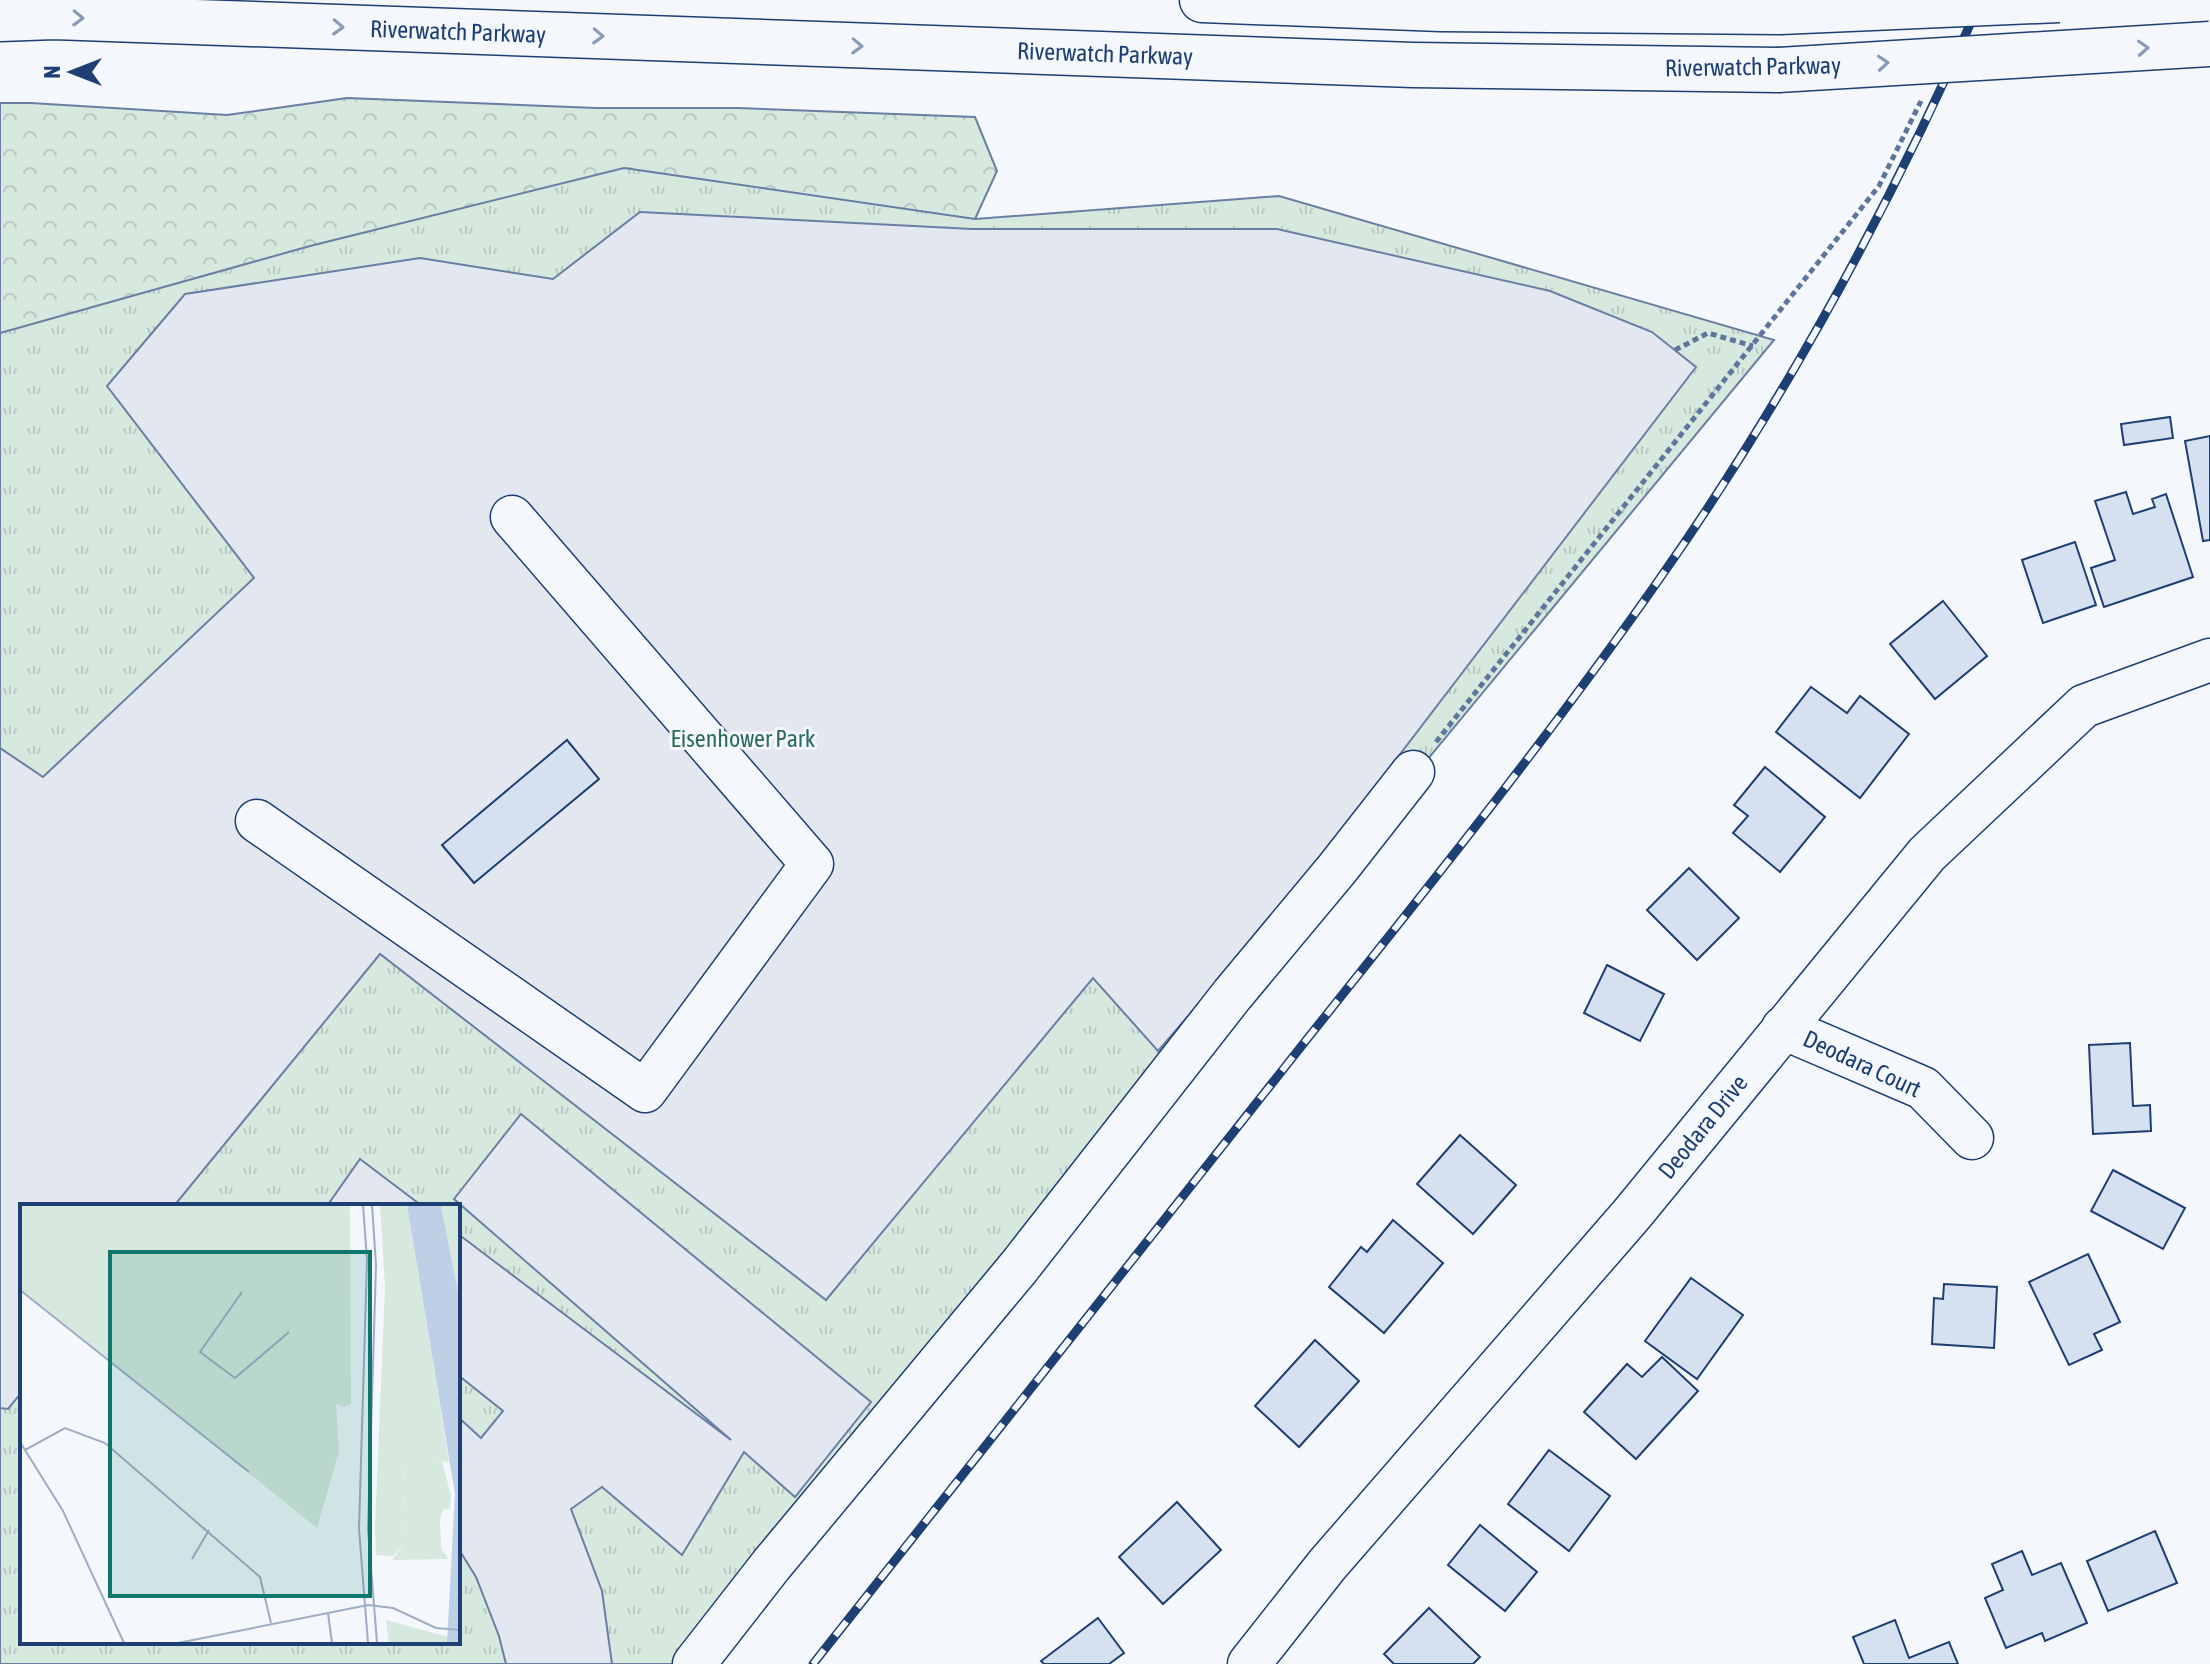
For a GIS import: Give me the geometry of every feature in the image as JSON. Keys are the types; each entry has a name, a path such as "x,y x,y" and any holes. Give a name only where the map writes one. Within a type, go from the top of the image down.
{"main road":[{"path":"1202,0 1441,9 1780,12 2059,0"},
{"name":"Riverwatch Parkway","path":"0,19 86,18 1397,65 1778,70 2210,44"}],"street":[{"path":"257,821 645,1091 812,864 512,517"},
{"name":"Deodara Drive","path":"1249,1664 1327,1565 1632,1214 1927,854 2084,706 2210,660"},
{"path":"694,1664 772,1564 1019,1267 1232,995 1413,772"},
{"name":"Deodara Court","path":"1783,1028 1923,1088 1972,1138"}],"path":[{"path":"1413,772 1879,186 1925,90"},
{"path":"1675,350 1708,333 1753,346"}],"green space":[{"path":"347,98 596,108 738,108 975,117 997,171 975,219 0,725 0,103 227,115"},
{"name":"Eisenhower Park","path":"624,168 975,219 1279,196 1774,340 1337,869 705,1664 0,1664 0,333 310,246"}],"shaded area":[{"name":"Eisenhower Park","path":"640,212 972,229 1277,229 1550,291 1652,332 1696,367 1297,889 1158,1051 1093,978 826,1300 380,954 176,1204 20,1204 20,1394 8,1409 0,1408 0,748 43,777 254,578 107,386 185,294 420,258 553,279"},
{"path":"521,1114 871,1402 795,1497 744,1452 682,1555 602,1487 571,1509 602,1591 612,1664 506,1664 499,1636 476,1577 460,1551 460,1419 481,1438 503,1411 460,1377 460,1236 731,1440 454,1199"},
{"path":"360,1159 419,1204 328,1204"}],"building":[{"path":"2170,417 2173,438 2124,445 2121,424"},
{"path":"2210,436 2210,540 2203,541 2185,441"},
{"path":"2126,492 2133,514 2155,507 2152,499 2166,494 2193,577 2104,607 2091,568 2115,560 2095,501"},
{"path":"2075,542 2096,605 2043,623 2022,560"},
{"path":"1943,601 1987,656 1935,699 1890,644"},
{"path":"1811,687 1847,713 1860,696 1909,734 1860,798 1776,732"},
{"path":"567,740 599,779 474,883 442,845"},
{"path":"1765,767 1825,817 1780,872 1733,833 1748,816 1734,805"},
{"path":"1689,868 1739,918 1697,960 1647,910"},
{"path":"1607,965 1664,994 1640,1041 1584,1013"},
{"path":"2130,1043 2133,1106 2150,1105 2151,1131 2093,1134 2089,1045"},
{"path":"1460,1135 1516,1185 1473,1234 1417,1184"},
{"path":"2113,1170 2185,1208 2163,1249 2091,1211"},
{"path":"1393,1220 1443,1263 1384,1333 1329,1287 1361,1247 1367,1252"},
{"path":"2088,1254 2120,1322 2094,1334 2102,1350 2069,1365 2029,1282"},
{"path":"1691,1278 1743,1315 1697,1379 1645,1341"},
{"path":"1944,1284 1997,1287 1994,1348 1932,1344 1934,1298 1943,1299"},
{"path":"1315,1340 1359,1381 1299,1447 1255,1406"},
{"path":"1662,1357 1698,1391 1636,1459 1584,1412 1627,1364 1642,1377"},
{"path":"1549,1450 1610,1496 1569,1551 1508,1504"},
{"path":"1177,1502 1221,1550 1163,1604 1119,1557"},
{"path":"1480,1525 1537,1572 1505,1611 1448,1565"},
{"path":"2155,1531 2177,1583 2108,1611 2087,1561"},
{"path":"2022,1551 2032,1575 2061,1563 2087,1623 2045,1641 2042,1633 2006,1648 1985,1598 2003,1590 1992,1564"},
{"path":"1429,1608 1480,1657 1473,1664 1394,1664 1384,1654"},
{"path":"1098,1618 1124,1653 1109,1664 1044,1664 1041,1661"},
{"path":"1895,1620 1909,1658 1949,1642 1958,1664 1864,1664 1853,1637"}],"railway":[{"path":"813,1664 1480,820 1571,702 1658,581 1750,442 1834,298 1911,151 1981,0"}]}
